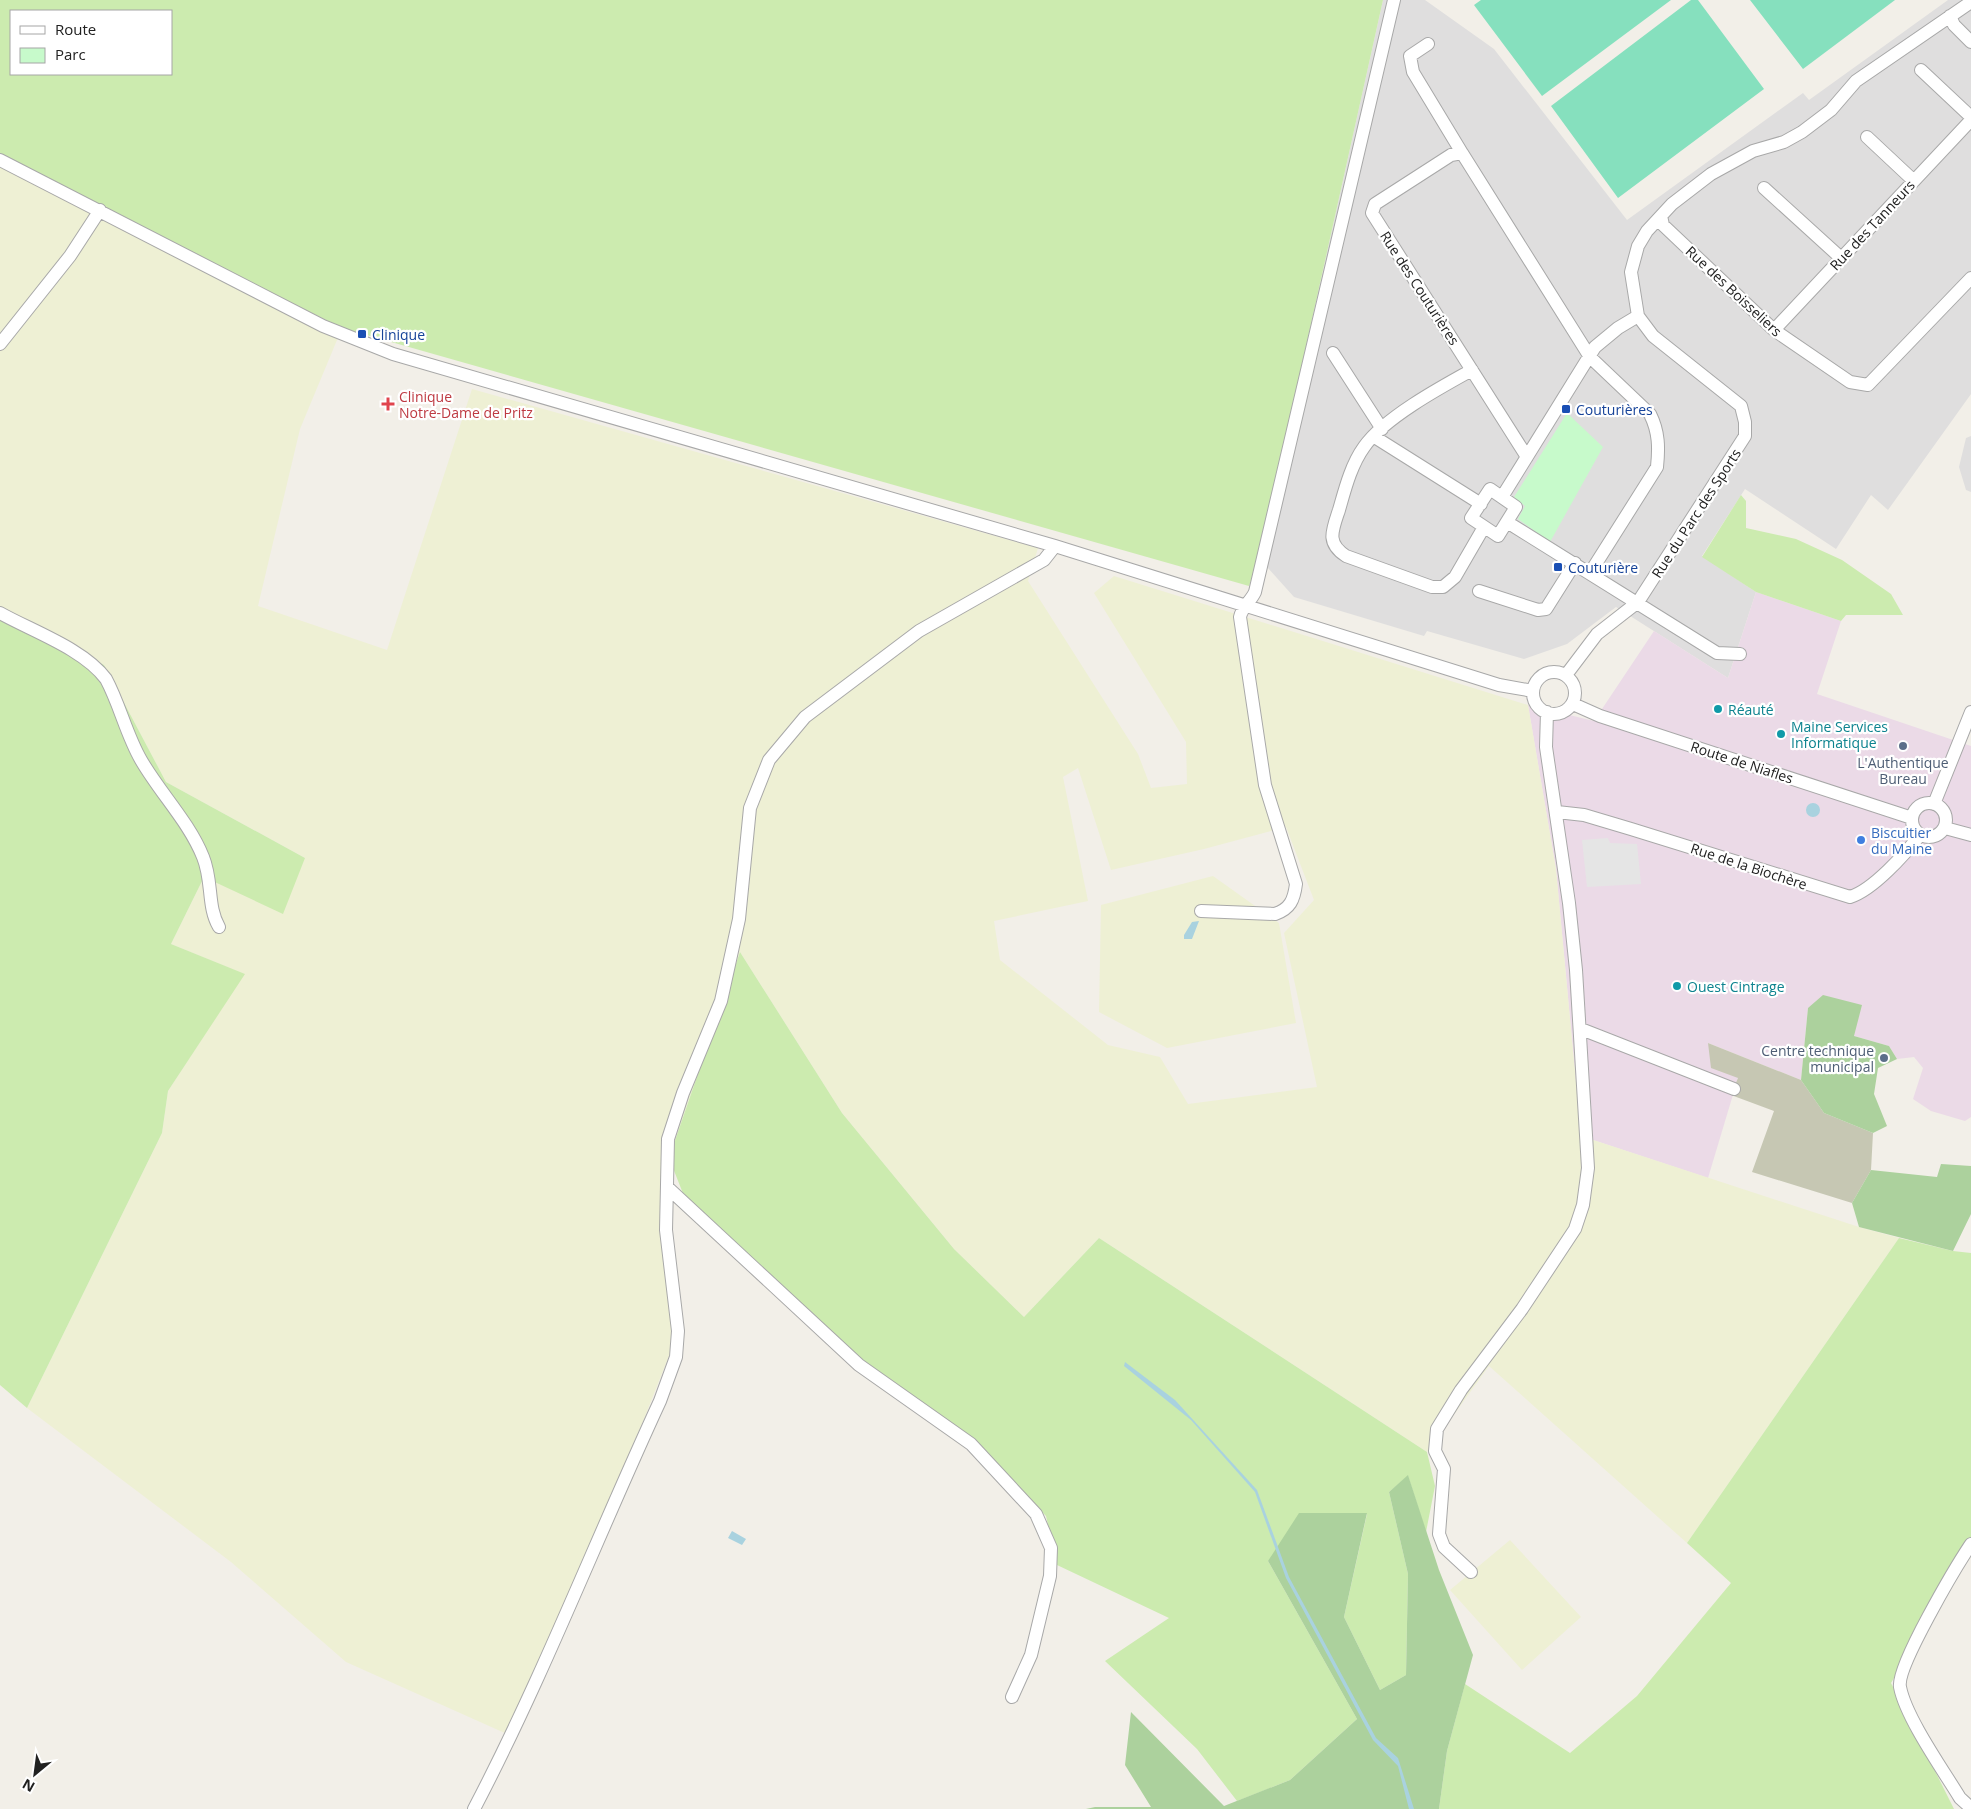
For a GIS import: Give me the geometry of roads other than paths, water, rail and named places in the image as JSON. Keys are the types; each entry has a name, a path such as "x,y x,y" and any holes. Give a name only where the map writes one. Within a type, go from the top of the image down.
{"street":[{"path":"1201,911 1275,914 1286,911 1294,899 1296,884 1265,785 1240,617 1255,592 1394,0"},
{"name":"Rue du Parc des Sports","path":"1566,675 1597,634 1638,602 1745,436 1745,422 1741,406 1653,336 1638,316 1631,272 1632,262 1638,246 1672,204 1711,174 1752,151 1784,142 1802,132 1831,110 1856,80 1971,2"},
{"path":"1950,16 1954,25 1971,42"},
{"path":"1428,44 1410,56 1413,72 1590,356 1650,414 1656,426 1659,448 1657,467 1590,573"},
{"path":"1921,70 1971,118"},
{"name":"Rue des Tanneurs","path":"1774,330 1971,118"},
{"path":"1867,137 1914,181"},
{"name":"Rue des Couturières","path":"1462,152 1451,155 1375,204 1372,213 1527,457"},
{"path":"0,160 323,326 394,354 1055,546 1499,685 1533,691"},
{"path":"1764,188 1841,258"},
{"path":"0,344 70,256 100,210"},
{"name":"Rue des Boisseliers","path":"1661,216 1663,225 1774,330 1850,382 1868,385 1971,278"},
{"path":"1502,497 1595,347 1618,328 1638,316"},
{"path":"1333,354 1378,433 1480,504"},
{"path":"1472,370 1396,417 1363,448 1350,473 1331,534 1336,549 1346,556 1432,587 1443,588 1455,577 1484,527"},
{"path":"1490,489 1502,497 1516,507 1498,536 1471,518 1490,489"},
{"path":"1507,522 1717,652 1740,654"},
{"path":"474,1809 510,1739 542,1668 660,1401 676,1357 678,1331 666,1230 668,1140 683,1093 722,1001 739,919 750,808 769,760 805,717 836,693 919,631 1044,560 1055,546"},
{"path":"1479,591 1538,610 1546,610 1575,563"},
{"path":"0,613 84,658 100,671 106,679 130,740 149,774 196,843 203,858 210,878 213,917 219,927"},
{"path":"1552,672 1566,675 1571,680 1576,691 1573,704 1564,712 1547,712 1536,704 1533,691 1535,684 1545,674 1552,672"},
{"name":"Route de Niafles","path":"1573,704 1600,716 1912,818"},
{"path":"1471,1572 1444,1547 1439,1534 1444,1469 1434,1451 1436,1430 1461,1390 1522,1309 1575,1229 1583,1205 1588,1168 1581,1029 1569,903 1546,747 1547,712"},
{"path":"1934,804 1971,712"},
{"path":"1934,804 1945,813 1944,828 1941,832 1931,837 1920,834 1914,828 1912,818 1920,806 1934,804"},
{"name":"Rue de la Biochère","path":"1557,812 1584,815 1850,897 1866,889 1908,851 1920,834"},
{"path":"1944,828 1971,835"},
{"path":"1581,1029 1734,1089"},
{"path":"667,1187 859,1364 971,1444 1036,1514 1051,1548 1050,1576 1031,1655 1012,1697"},
{"path":"1971,1544 1955,1568 1904,1666 1900,1685 1906,1706 1960,1798 1971,1808"}],"water":[{"path":"1813,803 1818,805 1820,810 1818,815 1813,817 1808,815 1806,810 1808,805"},
{"path":"1199,921 1192,939 1184,939 1184,935 1192,922"},
{"path":"1125,1362 1175,1400 1257,1490 1289,1577 1376,1738 1398,1758 1414,1809 1409,1809 1398,1766 1373,1740 1286,1578 1255,1492 1191,1420 1124,1366"},
{"path":"732,1531 746,1539 742,1545 728,1538"}],"place":[{"name":"Clinique","path":"362,334"},
{"name":"Clinique Notre-Dame de Pritz","path":"388,404"},
{"name":"Couturières","path":"1566,409"},
{"name":"Couturière","path":"1558,567"},
{"name":"Réauté","path":"1718,709"},
{"name":"Maine Services Informatique","path":"1781,734"},
{"name":"L'Authentique Bureau","path":"1903,746"},
{"name":"Biscuitier du Maine","path":"1861,840"},
{"name":"Ouest Cintrage","path":"1677,986"},
{"name":"Centre technique municipal","path":"1884,1058"}]}
